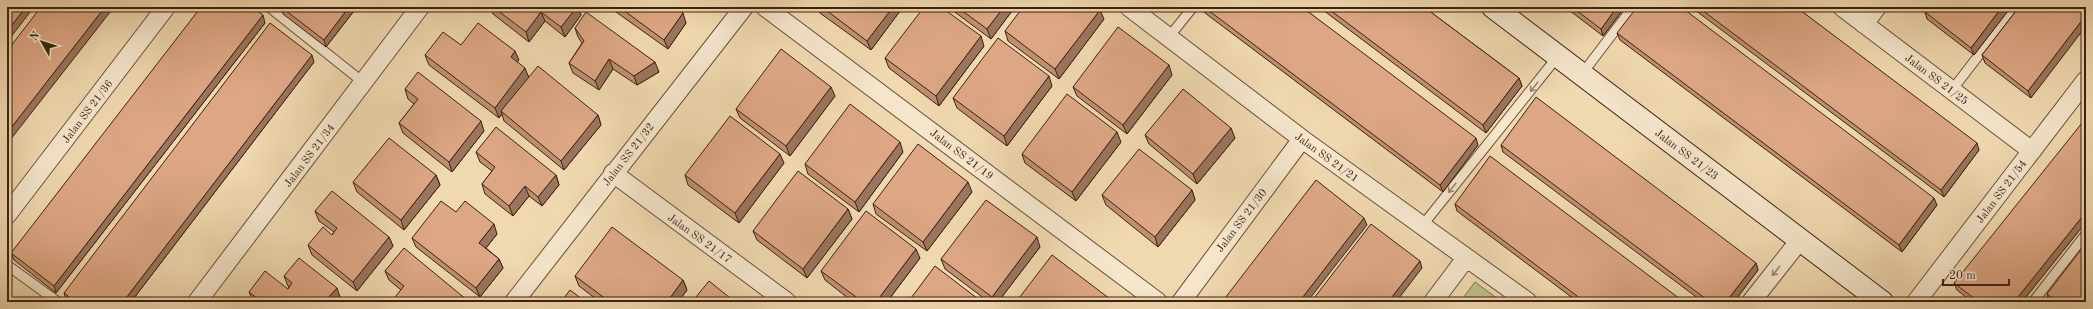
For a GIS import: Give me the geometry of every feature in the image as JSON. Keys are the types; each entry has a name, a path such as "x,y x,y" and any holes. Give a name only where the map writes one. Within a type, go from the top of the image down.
{"street":[{"name":"Jalan SS 21/34","path":"197,302 420,7"},
{"name":"Jalan SS 21/32","path":"514,302 744,7"},
{"name":"Jalan SS 21/19","path":"765,7 1158,302"},
{"name":"Jalan SS 21/21","path":"1129,7 1302,139 1528,302"},
{"name":"Jalan SS 21/23","path":"1493,7 1882,302"},
{"name":"Jalan SS 21/25","path":"1842,7 2032,151"},
{"path":"1864,24 1878,7"},
{"name":"Jalan SS 21/36","path":"7,215 159,10"},
{"name":"Jalan SS 21/54","path":"1916,302 2086,80"},
{"name":"Jalan SS 21/30","path":"1181,302 1302,139"},
{"name":"Jalan SS 21/17","path":"613,174 787,302"},
{"path":"1751,302 1800,240"},
{"path":"1433,302 1466,258"}],"lane":[{"path":"269,7 364,83"},
{"path":"1169,37 1193,7"},
{"path":"1582,75 1633,7"},
{"path":"1952,90 2016,7"},
{"path":"1422,226 1558,56"},
{"path":"2033,302 2086,234"},
{"path":"7,265 58,302"}],"shaded area":[{"path":"1475,282 1502,302 1460,302"}],"building":[{"path":"7,7 26,7 7,31"},
{"path":"41,7 105,7 7,133 7,51"},
{"path":"201,7 252,7 263,15 54,286 11,253"},
{"path":"281,7 349,7 324,40"},
{"path":"493,7 577,7 561,27 541,12 526,32"},
{"path":"619,7 674,7 683,13 664,40"},
{"path":"822,7 893,7 867,41"},
{"path":"924,7 941,7 981,36 936,96 885,58"},
{"path":"957,7 1004,7 987,29"},
{"path":"1023,7 1097,7 1100,10 1055,69 1005,31"},
{"path":"1204,7 1302,7 1476,138 1440,185"},
{"path":"1326,7 1424,7 1519,78 1483,125"},
{"path":"1572,7 1617,7 1601,29"},
{"path":"1637,7 1681,7 1934,198 1899,245 1617,33"},
{"path":"1698,7 1796,7 1977,143 1941,190"},
{"path":"1928,7 2002,7 1971,48 1925,12"},
{"path":"2019,7 2086,7 2086,15 2028,91 1982,55"},
{"path":"586,12 655,62 634,76 609,59 595,81 569,63 584,41 575,28"},
{"path":"270,23 312,55 123,302 76,302 64,293"},
{"path":"478,23 515,51 511,57 525,68 495,108 425,55 443,32 461,45"},
{"path":"1118,27 1169,65 1123,125 1073,87"},
{"path":"998,38 1049,76 1004,136 953,98"},
{"path":"781,49 831,87 786,146 736,109"},
{"path":"538,66 598,115 561,161 501,111"},
{"path":"418,72 481,121 449,162 399,123 418,99 405,89"},
{"path":"1183,89 1231,128 1193,174 1145,135"},
{"path":"1067,94 1117,132 1072,192 1022,154"},
{"path":"1536,97 1756,263 1726,302 1710,302 1501,145"},
{"path":"850,104 900,142 855,202 805,164"},
{"path":"730,116 780,154 735,213 685,175"},
{"path":"2086,118 2086,212 2014,302 1979,302 1954,283"},
{"path":"496,127 556,175 538,197 525,186 509,206 482,184 495,167 476,152"},
{"path":"389,138 436,175 401,220 353,182"},
{"path":"918,144 968,182 923,242 873,204"},
{"path":"1139,149 1192,190 1155,237 1102,195"},
{"path":"1490,156 1684,302 1585,302 1455,204"},
{"path":"798,171 848,209 803,269 753,231"},
{"path":"1316,180 1364,218 1299,302 1222,302"},
{"path":"332,191 389,237 353,282 308,245 323,227 332,235 337,228 315,211"},
{"path":"986,200 1037,237 992,297 941,259"},
{"path":"441,201 456,212 465,201 494,224 479,243 499,259 476,288 412,238"},
{"path":"866,211 916,249 876,302 863,302 821,271"},
{"path":"1371,224 1420,261 1388,302 1311,302"},
{"path":"612,227 683,280 667,302 610,302 575,276"},
{"path":"2086,243 2086,302 2058,302 2047,294"},
{"path":"404,248 467,300 465,302 391,302 404,286 385,271"},
{"path":"1052,255 1114,302 1016,302"},
{"path":"299,258 337,288 326,300 329,302 262,302 249,292 265,271 288,289 292,283 284,276"},
{"path":"935,266 982,302 908,302"},
{"path":"709,281 735,302 692,302"},
{"path":"570,290 586,302 561,302"}]}
